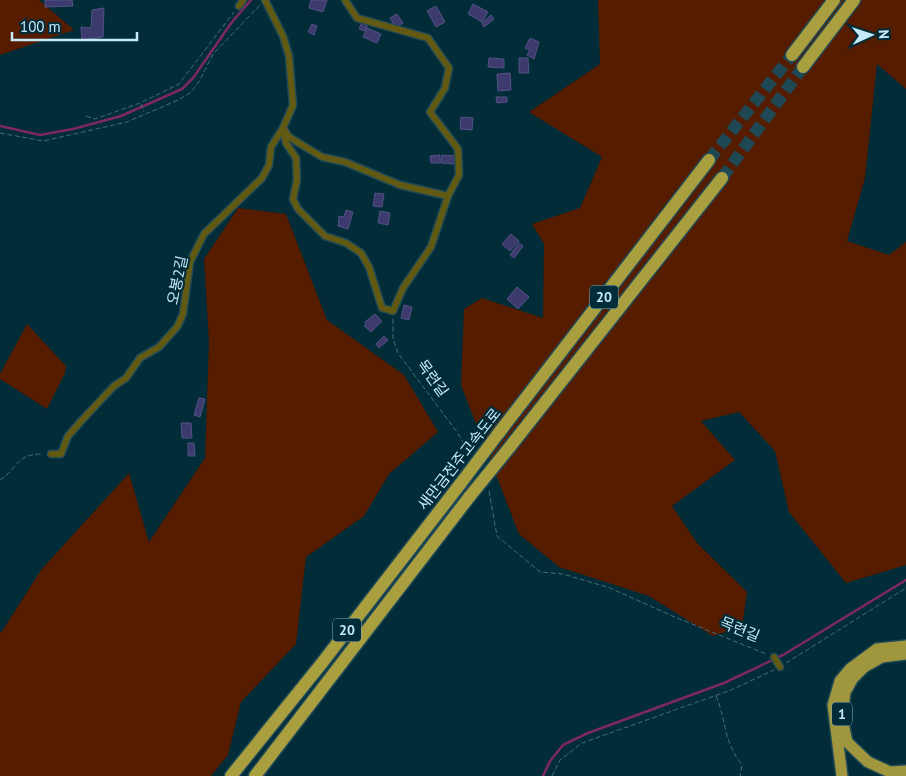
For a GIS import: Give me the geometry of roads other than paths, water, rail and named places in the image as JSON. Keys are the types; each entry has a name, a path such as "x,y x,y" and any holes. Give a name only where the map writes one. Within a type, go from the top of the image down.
{"highway":[{"path":"792,55 834,0"},
{"path":"803,67 854,0"},
{"name":"새만금전주고속도로","path":"230,776 322,663 709,160"},
{"name":"새만금전주고속도로","path":"255,776 470,496 722,178"},
{"path":"842,776 833,706 840,681 850,669 877,649 906,646"},
{"name":"1","path":"906,654 882,657 864,667 853,678 845,692 842,718 847,742 868,762 890,772 906,771"}],"street":[{"path":"283,128 286,143 296,158 297,180 293,198 298,209 325,236 346,244 361,253 369,267 382,308 393,311 403,288 431,247 448,196 459,175 458,149 430,112 445,88 449,68 428,38 357,18 345,0"},
{"name":"오봉2길","path":"51,454 61,454 68,436 78,425 114,386 126,378 140,358 160,347 177,327 182,314 190,262 204,234 262,178 269,165 271,147 283,128 293,105 289,56 283,36 265,1"},
{"path":"283,128 289,137 322,157 345,162 400,185 448,196"}],"waterway":[{"path":"0,126 40,135 73,129 121,116 182,89 193,78 232,22 251,0"},
{"path":"543,776 550,761 563,745 588,733 724,683 783,655 906,580"}],"tunnel":[{"path":"709,160 792,55"},
{"path":"722,178 803,67"}]}
